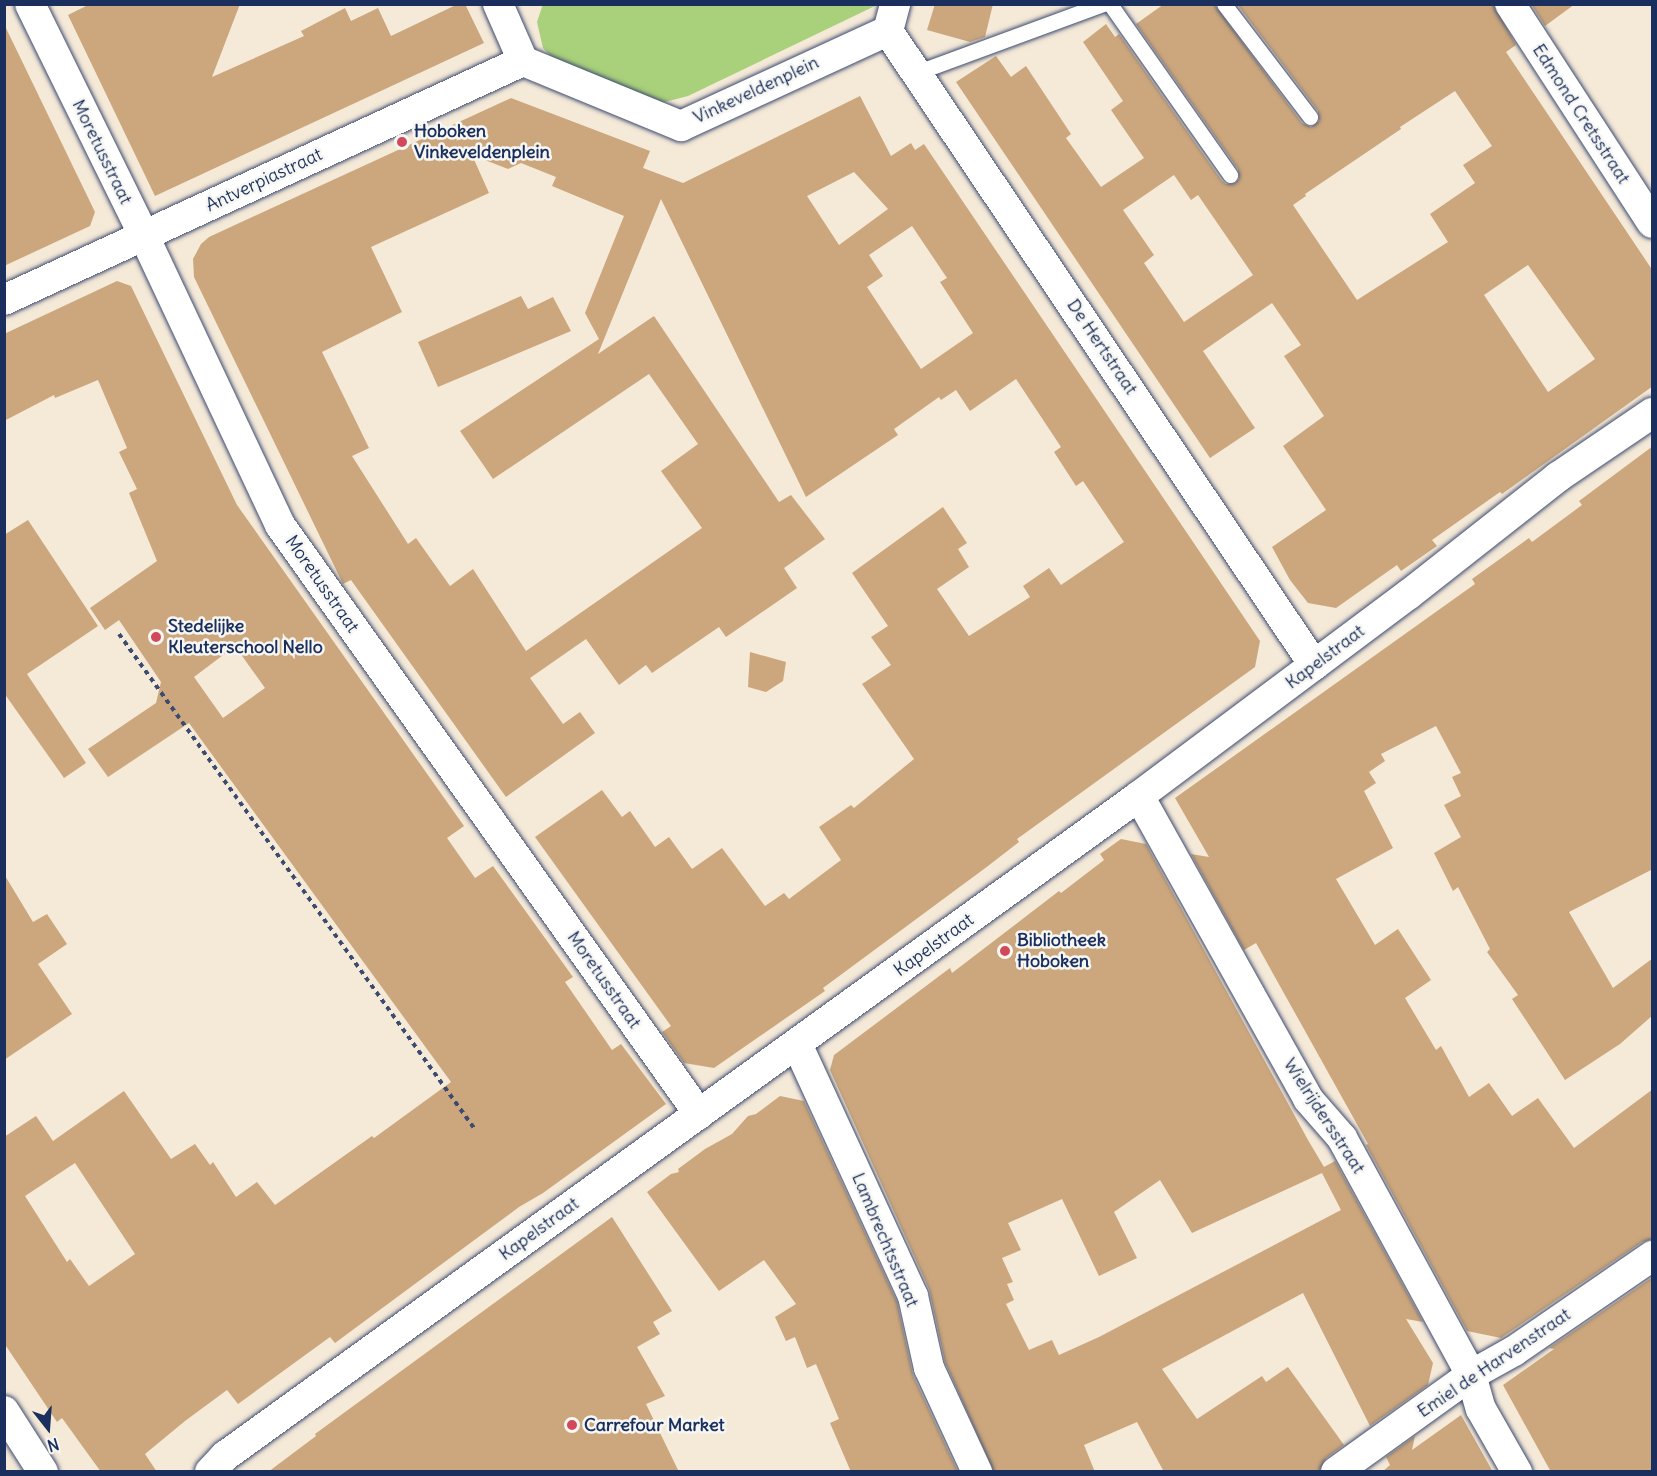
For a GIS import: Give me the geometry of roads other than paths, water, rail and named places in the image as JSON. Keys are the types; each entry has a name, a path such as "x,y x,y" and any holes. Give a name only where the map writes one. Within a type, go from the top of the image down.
{"street":[{"name":"Moretusstraat","path":"30,4 144,236 280,525 699,1114"},
{"path":"498,4 523,61"},
{"name":"Edmond Cretsstraat","path":"1510,4 1653,223"},
{"name":"Vinkeveldenplein","path":"523,61 681,126 892,18"},
{"name":"De Hertstraat","path":"892,18 918,72 1314,664"},
{"name":"Antverpiastraat","path":"4,300 523,61"},
{"name":"Kapelstraat","path":"210,1472 225,1456 1139,796 1408,596 1558,477 1653,413"},
{"name":"Wielrijdersstraat","path":"1139,796 1308,1099 1342,1138 1471,1375 1481,1409 1517,1472"},
{"name":"Lambrechtsstraat","path":"797,1044 913,1296 928,1368 976,1472"},
{"name":"Emiel de Harvenstraat","path":"1336,1472 1471,1375 1514,1351 1653,1256"},
{"path":"4,1411 43,1472"}],"lane":[{"path":"918,72 1102,4"},
{"path":"1110,4 1230,175"},
{"path":"1224,4 1310,117"}],"place":[{"name":"Hoboken Vinkeveldenplein","path":"402,142"},
{"name":"Stedelijke Kleuterschool Nello","path":"156,637"},
{"name":"Bibliotheek Hoboken","path":"1005,951"},
{"name":"Carrefour Market","path":"572,1425"}]}
